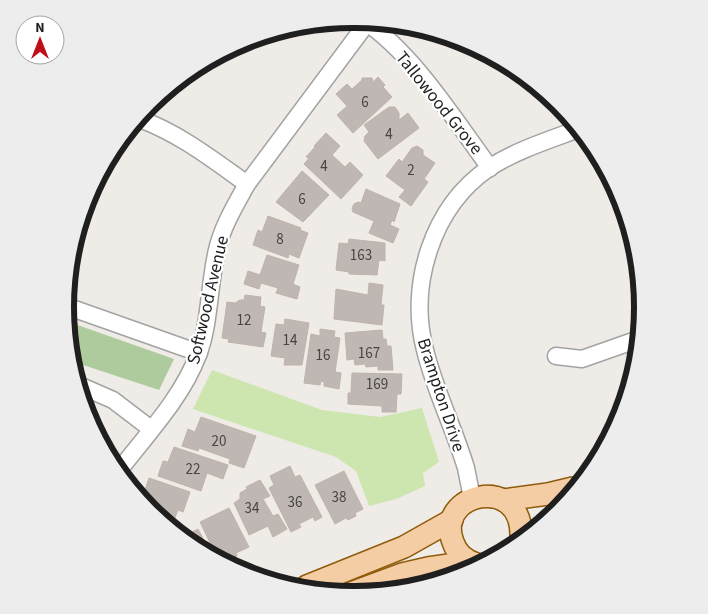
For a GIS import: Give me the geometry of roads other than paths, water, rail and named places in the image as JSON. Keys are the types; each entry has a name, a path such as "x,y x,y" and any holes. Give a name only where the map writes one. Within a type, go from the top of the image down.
{"main road":[{"path":"504,500 565,490"},
{"path":"470,561 462,556 452,540 452,520 456,511 463,503 483,495 494,496 504,500 518,516 521,531"},
{"path":"314,583 404,547 452,520"},
{"path":"370,586 402,574 428,568 463,564"}],"street":[{"name":"Softwood Avenue","path":"124,465 178,394 190,375 199,353 218,247 247,184 361,28"},
{"name":"Tallowood Grove","path":"372,28 391,43 435,92 490,168"},
{"path":"145,121 186,141 247,184"},
{"name":"Brampton Drive","path":"472,498 466,468 424,349 419,323 419,300 424,264 434,236 466,189 490,168 539,143 571,132"},
{"path":"74,309 199,353"},
{"path":"556,356 582,359 631,342"},
{"path":"87,388 113,400 151,429"}]}
